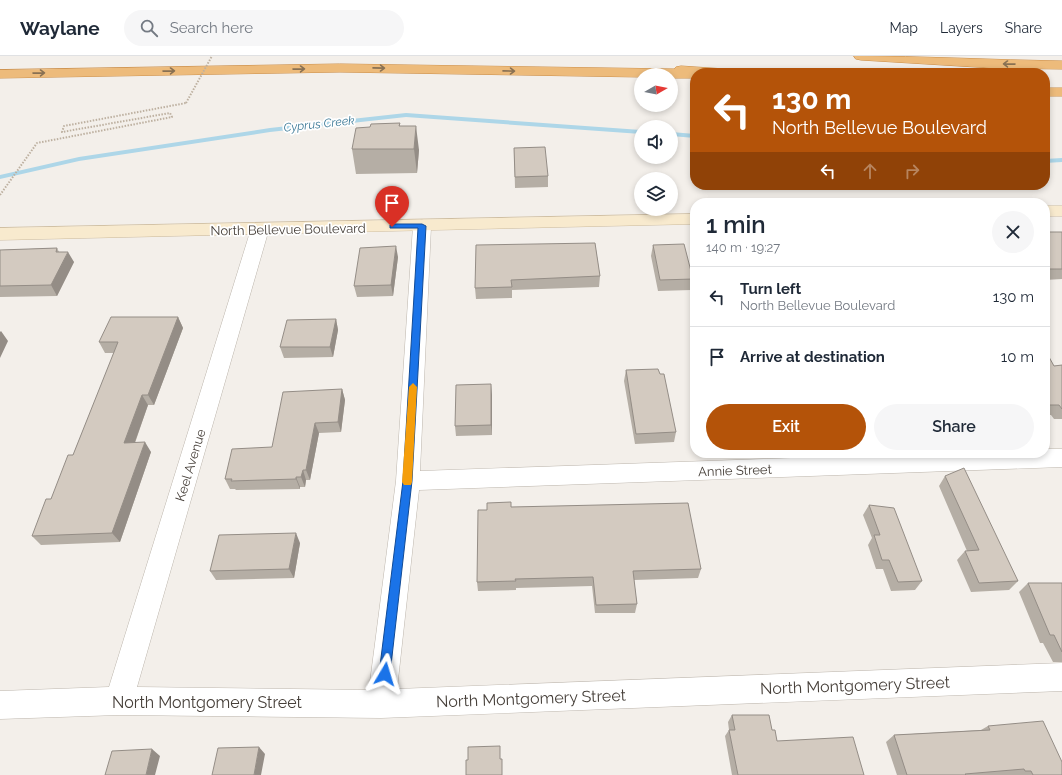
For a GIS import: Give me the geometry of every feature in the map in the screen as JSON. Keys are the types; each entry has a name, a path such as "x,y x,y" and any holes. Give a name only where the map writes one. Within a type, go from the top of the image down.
{"highway":[{"path":"420,56 690,72"},
{"path":"861,56 992,64 1062,65"},
{"path":"544,58 690,72"},
{"path":"0,74 340,68 690,72"},
{"path":"1050,92 1062,92"}],"street":[{"path":"1050,211 1062,210"},
{"name":"North Bellevue Boulevard","path":"0,234 690,219"},
{"path":"381,704 408,481 422,226"},
{"name":"Keel Avenue","path":"120,701 260,229"},
{"name":"Annie Street","path":"408,481 1062,458"},
{"name":"North Montgomery Street","path":"0,705 120,701 381,704 1062,677"}],"path":[{"path":"0,195 37,143 172,117 170,113 62,132 64,126 186,103 212,56"}],"building":[{"path":"400,123 399,126 416,126 414,149 352,149 356,128 370,127 371,124"},
{"path":"545,147 548,176 515,177 514,148"},
{"path":"1050,232 1062,232 1062,269 1050,269"},
{"path":"595,243 600,276 511,280 512,287 475,288 476,245"},
{"path":"684,244 690,267 690,279 660,280 653,245"},
{"path":"396,246 391,285 354,286 360,248"},
{"path":"57,248 56,252 68,252 51,285 0,286 0,250"},
{"path":"111,317 178,317 148,395 142,395 124,443 145,442 112,533 32,536 46,499 51,499 68,455 73,455 118,342 99,342"},
{"path":"336,319 330,347 280,347 287,320"},
{"path":"1050,359 1054,366 1062,365 1062,409 1059,405 1050,405"},
{"path":"658,369 660,374 664,374 676,432 636,434 626,370"},
{"path":"491,384 491,425 455,426 456,385"},
{"path":"342,389 338,422 315,423 306,470 303,470 301,477 296,477 296,479 231,481 232,479 225,479 232,449 272,447 283,392"},
{"path":"964,468 1018,581 979,583 965,551 979,550 945,476"},
{"path":"511,502 511,507 688,503 701,569 633,571 637,604 596,605 593,577 515,579 516,581 477,582 478,510 487,510 487,503"},
{"path":"869,505 894,508 922,581 898,582 889,560 882,560 874,535 880,535"},
{"path":"296,533 289,569 210,571 219,535"},
{"path":"1028,583 1062,583 1062,652 1054,635 1050,635"},
{"path":"732,715 769,715 772,730 775,730 777,741 853,737 864,775 738,775 729,730 735,730"},
{"path":"1043,721 1062,762 1062,775 1033,775 1031,771 1025,771 1024,769 965,774 966,775 907,775 894,735 990,730 988,726"},
{"path":"500,746 502,775 466,775 468,747"},
{"path":"259,747 254,775 212,775 218,748"},
{"path":"152,749 146,775 105,775 112,751"}],"waterway":[{"name":"Cyprus Creek","path":"0,177 79,159 270,130 406,115 634,131"},
{"name":"Cyprus Creek","path":"678,135 690,136"},
{"name":"Cyprus Creek","path":"1050,161 1062,160"}],"slow traffic":[{"path":"407,482 413,387"}],"route":[{"path":"385,674 408,481 422,226 392,227"}]}
